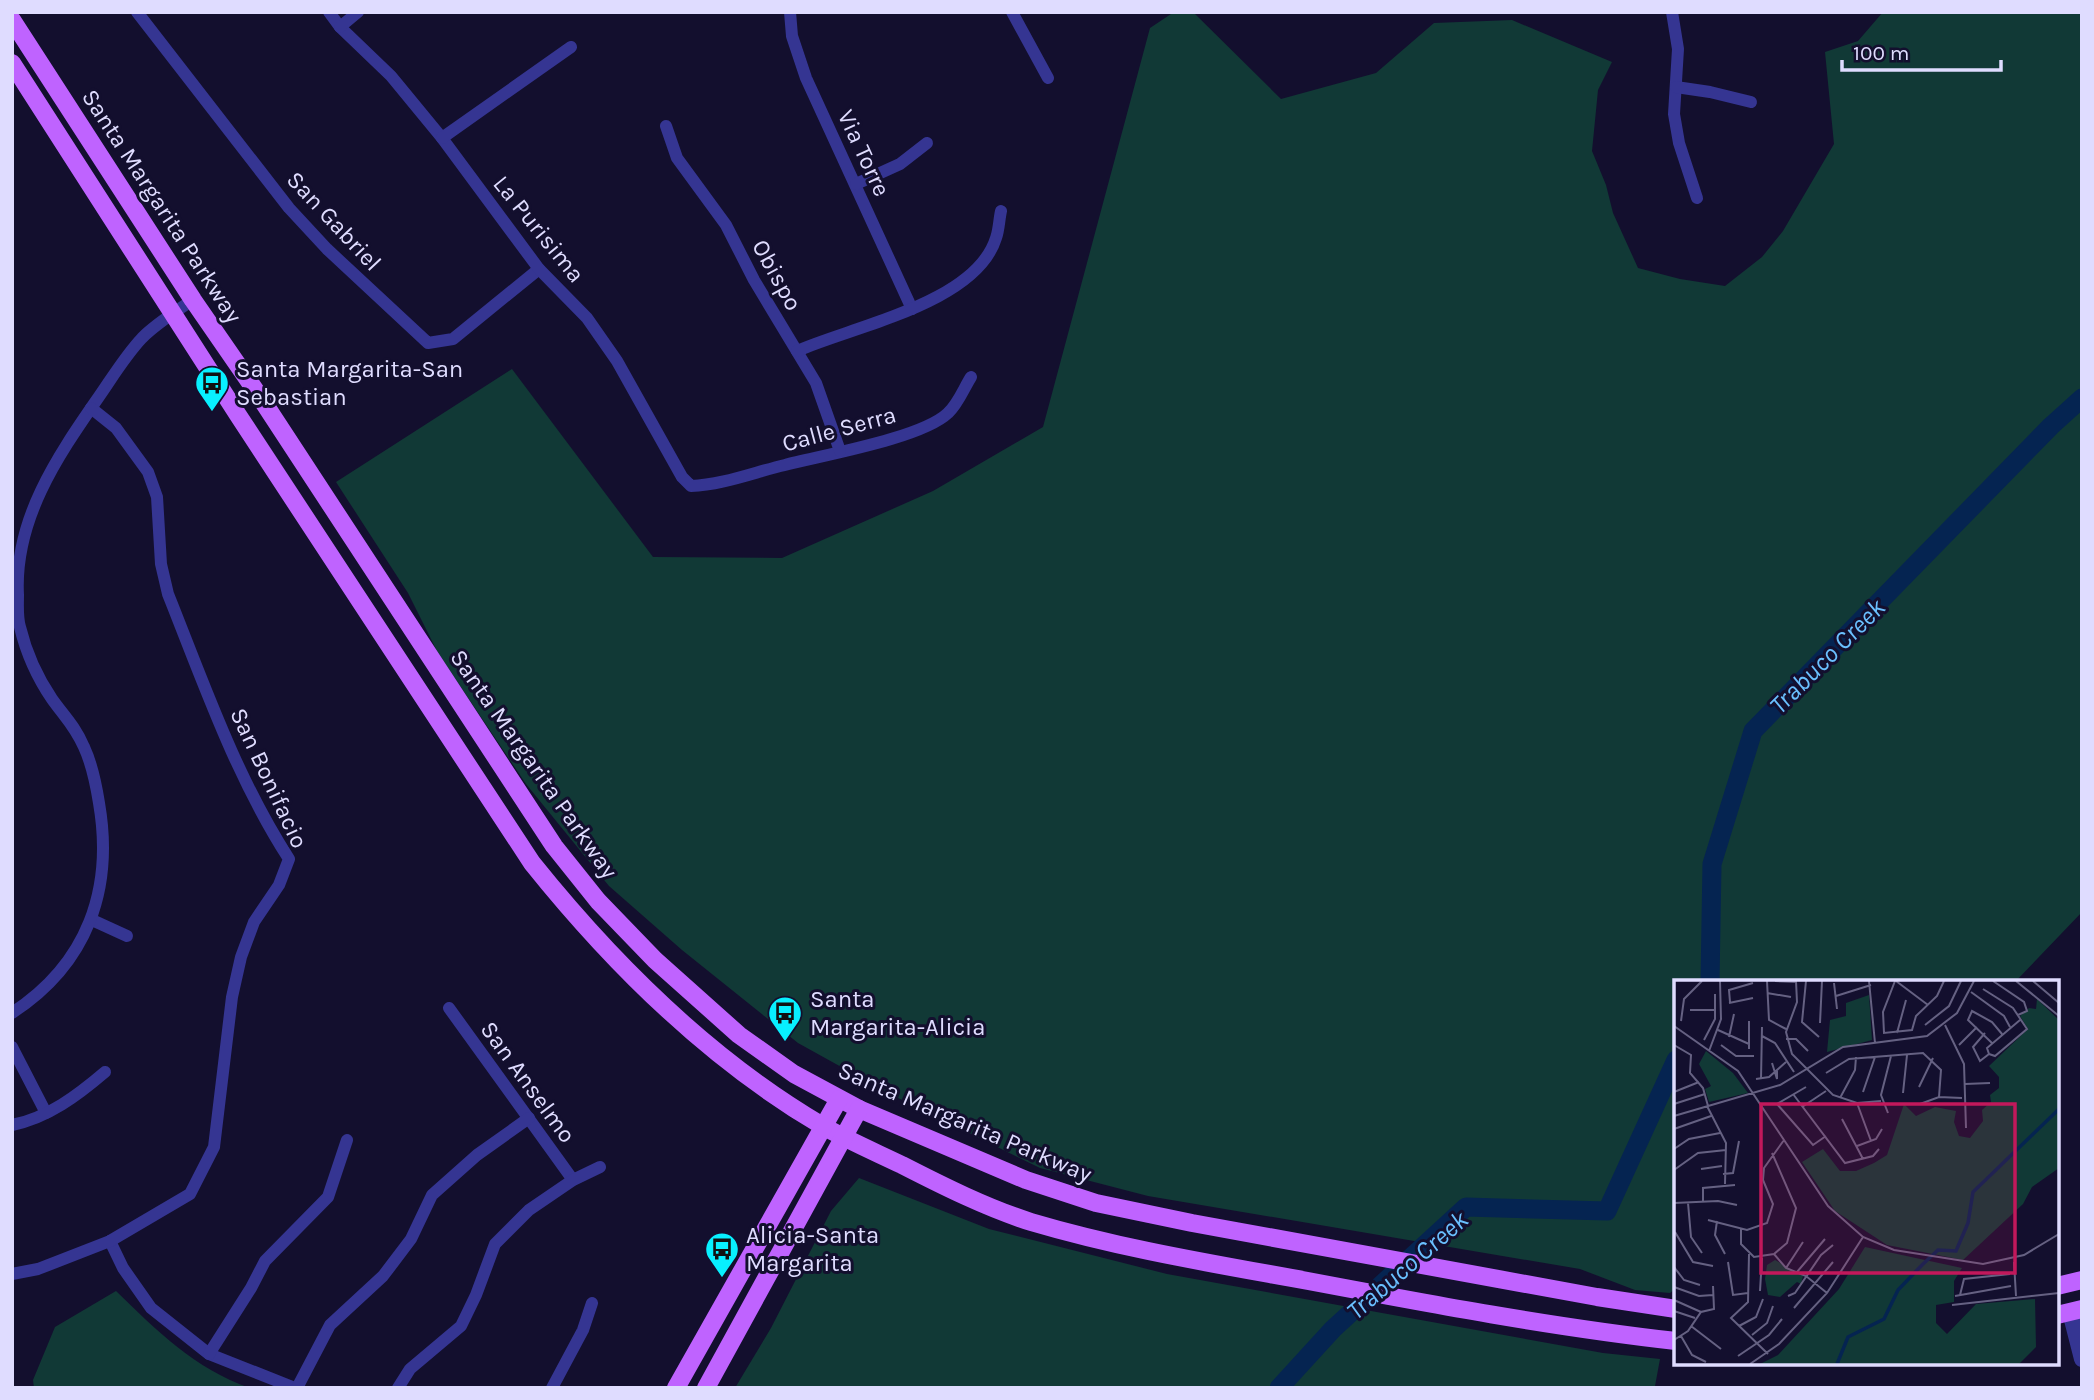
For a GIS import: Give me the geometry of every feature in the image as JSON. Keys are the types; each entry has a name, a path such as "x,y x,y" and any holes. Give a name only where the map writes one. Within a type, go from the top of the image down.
{"main road":[{"name":"Santa Margarita Parkway","path":"12,20 193,300 554,846 591,892 655,960 739,1035 794,1074 839,1099 1026,1180 1096,1203 1192,1223 1674,1309"},
{"name":"Santa Margarita Parkway","path":"12,64 532,863 578,920 677,1018 722,1056 778,1097 823,1125 938,1184 1027,1220 1100,1241 1366,1292 1592,1331 1674,1341"},
{"path":"676,1388 839,1099"},
{"path":"706,1388 859,1108"},
{"path":"2059,1286 2082,1280"},
{"path":"2070,1312 2082,1297"}],"street":[{"name":"San Gabriel","path":"137,12 289,208 327,249 428,343 453,339 539,269"},
{"name":"La Purisima","path":"329,12 340,27 391,76 442,138 539,269 587,318 617,361 682,477 691,486 695,486"},
{"path":"340,27 358,12"},
{"name":"Via Torre","path":"790,12 792,36 806,78 912,309"},
{"path":"1012,12 1048,78"},
{"path":"1672,12 1678,49 1674,114 1679,144 1697,198"},
{"path":"442,138 571,47"},
{"path":"1676,88 1710,92 1751,102"},
{"name":"Obispo","path":"666,126 677,158 726,225 754,280 816,383 840,451"},
{"path":"856,184 900,164 927,143"},
{"path":"797,351 912,309 950,291 970,277 986,256 996,239 1001,211"},
{"path":"12,1013 51,984 76,950 92,920 104,863 104,828 96,785 85,748 71,720 53,700 34,669 19,625 17,577 25,528 41,487 132,348 193,300"},
{"name":"Calle Serra","path":"695,486 926,427 949,413 971,377"},
{"name":"San Bonifacio","path":"12,1275 38,1269 110,1241 190,1194 214,1147 232,997 241,957 254,922 279,884 289,859 264,821 244,780 168,594 161,564 157,497 148,472 116,428 91,408"},
{"path":"92,920 127,936"},
{"name":"San Anselmo","path":"449,1008 573,1180"},
{"path":"12,1047 46,1113"},
{"path":"12,1125 46,1113 79,1094 105,1072"},
{"path":"110,1241 123,1268 151,1308 209,1354 296,1388 330,1325 383,1276 411,1239 432,1195 477,1155 529,1118"},
{"path":"209,1354 265,1261 328,1197 347,1140"},
{"path":"398,1388 410,1369 461,1326 495,1244 529,1210 573,1180 600,1167"},
{"path":"552,1388 583,1330 592,1303"},
{"path":"2070,1312 2082,1359"}],"green space":[{"path":"1174,12 1193,12 1281,99 1376,73 1434,23 1512,20 1612,62 1598,90 1592,151 1606,185 1613,213 1638,268 1680,279 1725,286 1762,257 1783,231 1834,144 1825,52 1858,41 1883,12 2082,12 2082,912 2017,980 1674,980 1674,1290 1670,1293 1635,1290 1580,1269 1148,1196 1040,1168 890,1094 798,1043 682,950 609,886 526,784 438,653 408,593 336,482 512,369 653,557 782,558 933,491 1043,427 1150,28"},
{"path":"859,1178 989,1229 1167,1274 1603,1353 1660,1359 1655,1386 735,1388 771,1328 831,1211"},
{"path":"116,1291 177,1347 211,1370 250,1388 34,1388 33,1380 55,1327"}],"waterway":[{"name":"Trabuco Creek","path":"1710,980 1712,864 1753,731 2051,426 2082,398"},
{"name":"Trabuco Creek","path":"1279,1388 1333,1329 1466,1207 1607,1211 1674,1064"}],"place":[{"name":"Santa Margarita-San Sebastian","path":"212,413"},
{"name":"Santa Margarita-Alicia","path":"785,1043"},
{"name":"Alicia-Santa Margarita","path":"722,1279"}]}
